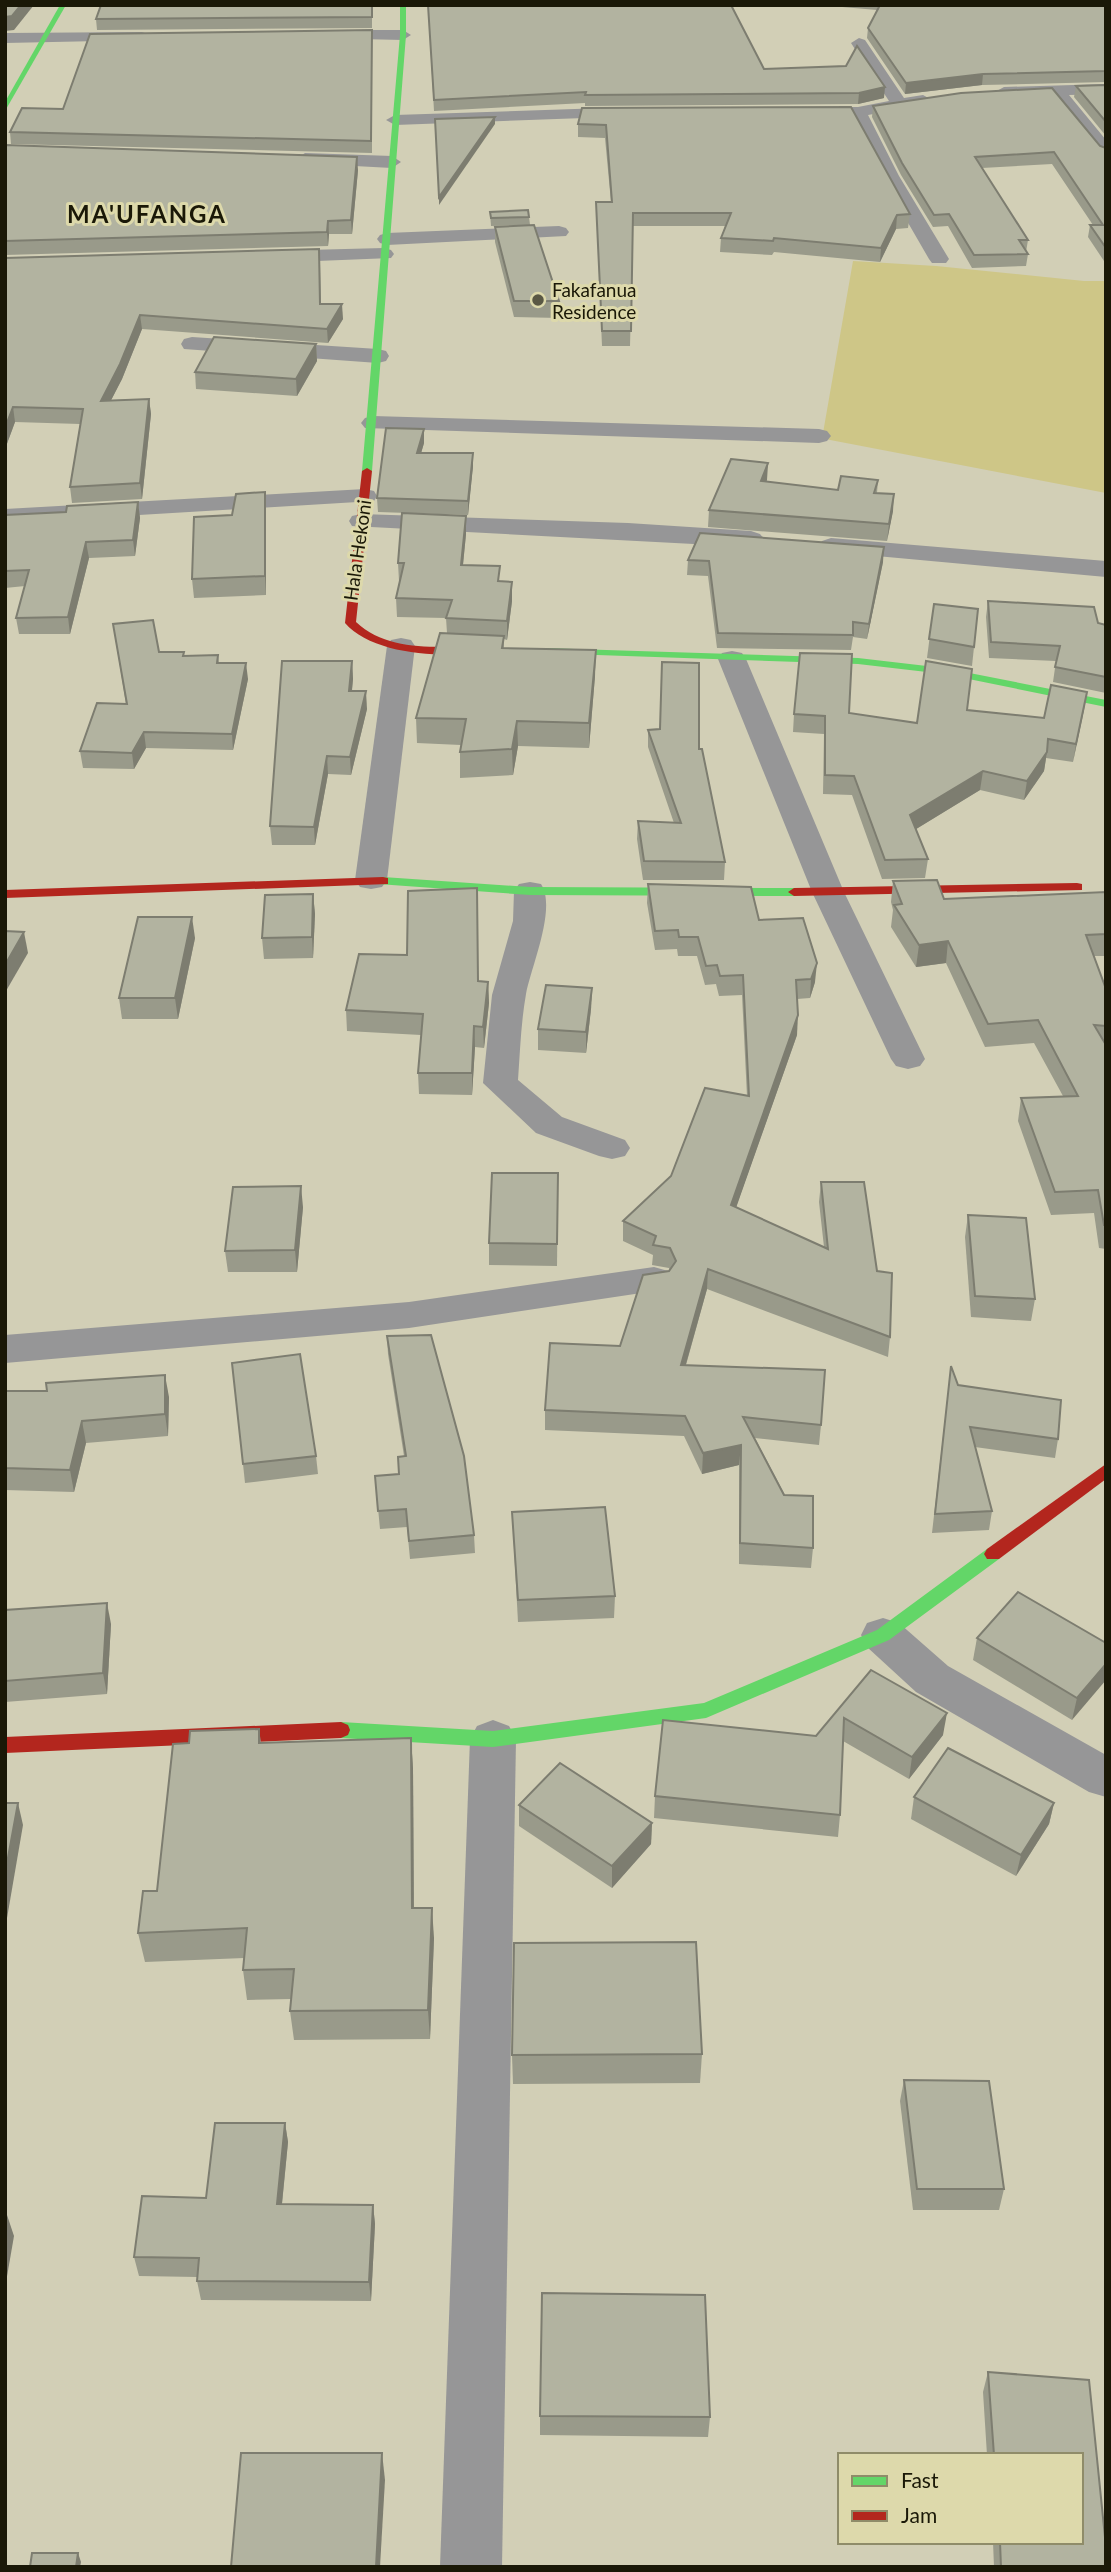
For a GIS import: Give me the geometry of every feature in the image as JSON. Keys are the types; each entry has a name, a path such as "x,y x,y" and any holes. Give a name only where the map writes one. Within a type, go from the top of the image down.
{"street":[{"path":"5,109 63,5"},
{"name":"Hala Hekoni","path":"403,5 403,35 373,423 349,621 358,634 377,642 401,646 497,650"},
{"path":"307,36 403,35"},
{"path":"5,38 155,37"},
{"path":"859,43 898,103"},
{"path":"982,93 1106,89"},
{"path":"1056,90 1106,152"},
{"path":"790,112 858,112 898,103 946,97"},
{"path":"395,120 653,111"},
{"path":"858,112 890,176 939,259"},
{"path":"290,159 392,162"},
{"path":"249,258 559,232"},
{"path":"192,344 378,356"},
{"path":"373,423 820,436"},
{"path":"5,516 365,496"},
{"path":"361,521 628,531 773,541"},
{"path":"801,543 1106,569"},
{"path":"371,880 401,646"},
{"path":"525,651 858,661 944,671 1106,704"},
{"path":"732,659 828,891 908,1059"},
{"path":"5,894 371,880 530,891 828,891 1077,887"},
{"path":"530,891 529,921 509,995 500,1083 549,1125 612,1148"},
{"path":"5,1349 409,1315 654,1280"},
{"path":"5,1745 345,1730 493,1739 706,1710 883,1635 1106,1471"},
{"path":"883,1635 932,1679 1106,1778"},
{"path":"471,2567 493,1739"}],"shaded area":[{"path":"853,261 1106,281 1106,493 825,439 823,433"}],"building":[{"path":"5,5 21,5 12,16 5,17"},
{"path":"101,5 372,5 372,17 96,19"},
{"path":"428,5 731,5 764,69 846,66 857,46 885,87 859,93 585,95 586,92 434,100"},
{"path":"880,5 1106,5 1106,71 983,74 906,83 868,28"},
{"path":"372,30 371,141 10,132 22,108 63,109 90,34"},
{"path":"1106,85 1106,122 1076,86"},
{"path":"1052,88 1100,146 1106,148 1106,248 1090,225 1103,225 1054,152 975,157 1028,240 1019,240 1028,254 974,255 949,214 934,215 902,163 873,106 961,93"},
{"path":"851,107 910,214 897,215 881,248 774,238 773,241 721,238 731,213 633,213 631,331 602,331 596,202 612,202 606,125 578,124 582,108"},
{"path":"495,117 439,197 435,119"},
{"path":"5,145 357,157 351,220 328,221 327,232 5,241"},
{"path":"528,210 529,217 491,218 490,212"},
{"path":"534,225 559,301 514,301 495,227"},
{"path":"319,249 320,304 342,304 327,329 140,315 101,401 149,399 140,483 70,487 83,409 13,407 5,428 5,258"},
{"path":"214,337 316,344 296,379 195,372"},
{"path":"386,428 424,429 417,453 473,453 468,501 377,498"},
{"path":"731,459 768,463 761,481 838,490 841,476 878,480 874,493 894,494 889,524 709,510"},
{"path":"265,492 265,576 192,579 194,517 232,515 236,494"},
{"path":"138,502 133,540 86,542 68,617 16,618 29,570 5,571 5,515 66,512 67,506"},
{"path":"402,513 466,516 461,565 500,566 498,581 512,582 507,621 446,618 452,600 396,598 404,563 398,563"},
{"path":"700,533 884,547 869,624 853,622 853,635 718,633 709,561 688,560"},
{"path":"988,601 1094,607 1098,623 1106,625 1106,677 1055,667 1060,646 991,642"},
{"path":"934,604 978,609 974,647 929,639"},
{"path":"153,620 159,652 184,652 183,656 218,655 217,663 246,663 232,734 144,732 132,753 80,751 97,703 127,704 113,624"},
{"path":"440,633 504,636 502,648 596,650 589,723 517,721 512,749 460,752 466,719 416,718"},
{"path":"800,653 852,654 849,713 917,723 926,661 972,669 967,710 1044,718 1051,685 1087,692 1076,744 1048,739 1047,752 1027,781 983,771 910,815 928,859 885,860 854,776 825,775 825,716 794,714"},
{"path":"282,661 352,661 349,691 366,691 350,757 327,756 314,827 270,826"},
{"path":"662,662 699,663 699,749 702,749 725,862 644,861 638,821 681,823 648,730 660,729"},
{"path":"937,880 944,899 1106,892 1106,934 1086,935 1106,989 1106,1026 1094,1025 1106,1045 1106,1225 1098,1190 1055,1192 1021,1098 1078,1096 1038,1020 988,1024 948,941 919,945 894,905 902,904 893,881"},
{"path":"648,884 751,887 759,920 803,918 817,963 811,979 796,980 798,1015 731,1205 828,1249 821,1182 864,1182 877,1271 892,1273 890,1337 708,1269 681,1365 825,1370 821,1425 743,1417 784,1495 813,1496 813,1548 740,1543 741,1445 703,1453 685,1416 545,1410 550,1343 620,1346 643,1275 669,1271 676,1261 670,1248 653,1245 656,1236 623,1221 671,1176 705,1088 749,1096 743,975 720,976 717,965 706,966 698,937 679,937 678,930 655,931"},
{"path":"477,888 478,981 488,982 483,1027 474,1026 472,1073 418,1073 423,1014 346,1010 359,954 407,955 408,891"},
{"path":"313,894 312,937 262,938 265,895"},
{"path":"138,917 192,917 175,998 119,998"},
{"path":"5,931 24,932 5,965"},
{"path":"546,985 592,988 586,1032 538,1029"},
{"path":"492,1173 558,1173 557,1244 489,1243"},
{"path":"301,1186 295,1250 225,1251 233,1187"},
{"path":"968,1215 1026,1218 1035,1299 975,1296"},
{"path":"431,1335 464,1456 474,1535 409,1541 406,1509 378,1511 375,1476 399,1474 398,1457 406,1456 387,1336"},
{"path":"300,1354 316,1456 243,1464 232,1363"},
{"path":"951,1366 958,1385 1061,1400 1058,1439 970,1427 992,1511 935,1514"},
{"path":"165,1375 165,1414 82,1421 70,1470 5,1468 5,1391 47,1391 46,1383"},
{"path":"605,1507 615,1596 518,1600 512,1512"},
{"path":"1018,1592 1106,1643 1106,1664 1077,1698 977,1638"},
{"path":"107,1603 103,1673 5,1681 5,1610"},
{"path":"871,1670 947,1713 912,1757 844,1718 840,1815 655,1796 663,1720 816,1736"},
{"path":"259,1729 259,1743 411,1738 412,1908 432,1908 428,2010 290,2011 294,1969 243,1970 247,1928 138,1933 143,1891 157,1891 173,1744 189,1743 190,1731"},
{"path":"948,1748 1054,1803 1021,1855 914,1797"},
{"path":"560,1763 652,1823 612,1866 519,1805"},
{"path":"5,1803 18,1803 5,1874"},
{"path":"696,1942 702,2054 512,2055 514,1943"},
{"path":"904,2080 989,2081 1004,2189 917,2189"},
{"path":"215,2123 285,2123 277,2204 373,2205 369,2282 197,2281 199,2258 134,2257 142,2196 206,2198"},
{"path":"542,2293 705,2295 710,2417 540,2416"},
{"path":"988,2372 1089,2380 1106,2567 1001,2567 1000,2544 1083,2544 1083,2453 994,2453"},
{"path":"241,2453 382,2453 376,2567 231,2567"},
{"path":"32,2553 78,2553 76,2567 30,2567"}],"traffic: fast":[{"path":"5,109 63,5"},
{"path":"367,471 403,35 403,5"},
{"path":"543,651 858,661 944,671 1106,704"},
{"path":"383,881 530,891 794,892"},
{"path":"341,1730 493,1739 706,1710 883,1635 993,1554"}],"traffic: jam":[{"path":"367,471 350,623 362,634 394,646 434,650 487,649"},
{"path":"5,894 383,881"},
{"path":"794,892 1077,887"},
{"path":"993,1554 1106,1470"},
{"path":"5,1745 341,1730"}],"place":[{"name":"Fakafanua Residence","path":"538,300"}],"district":[{"name":"MA'UFANGA","path":"147,213"}]}
